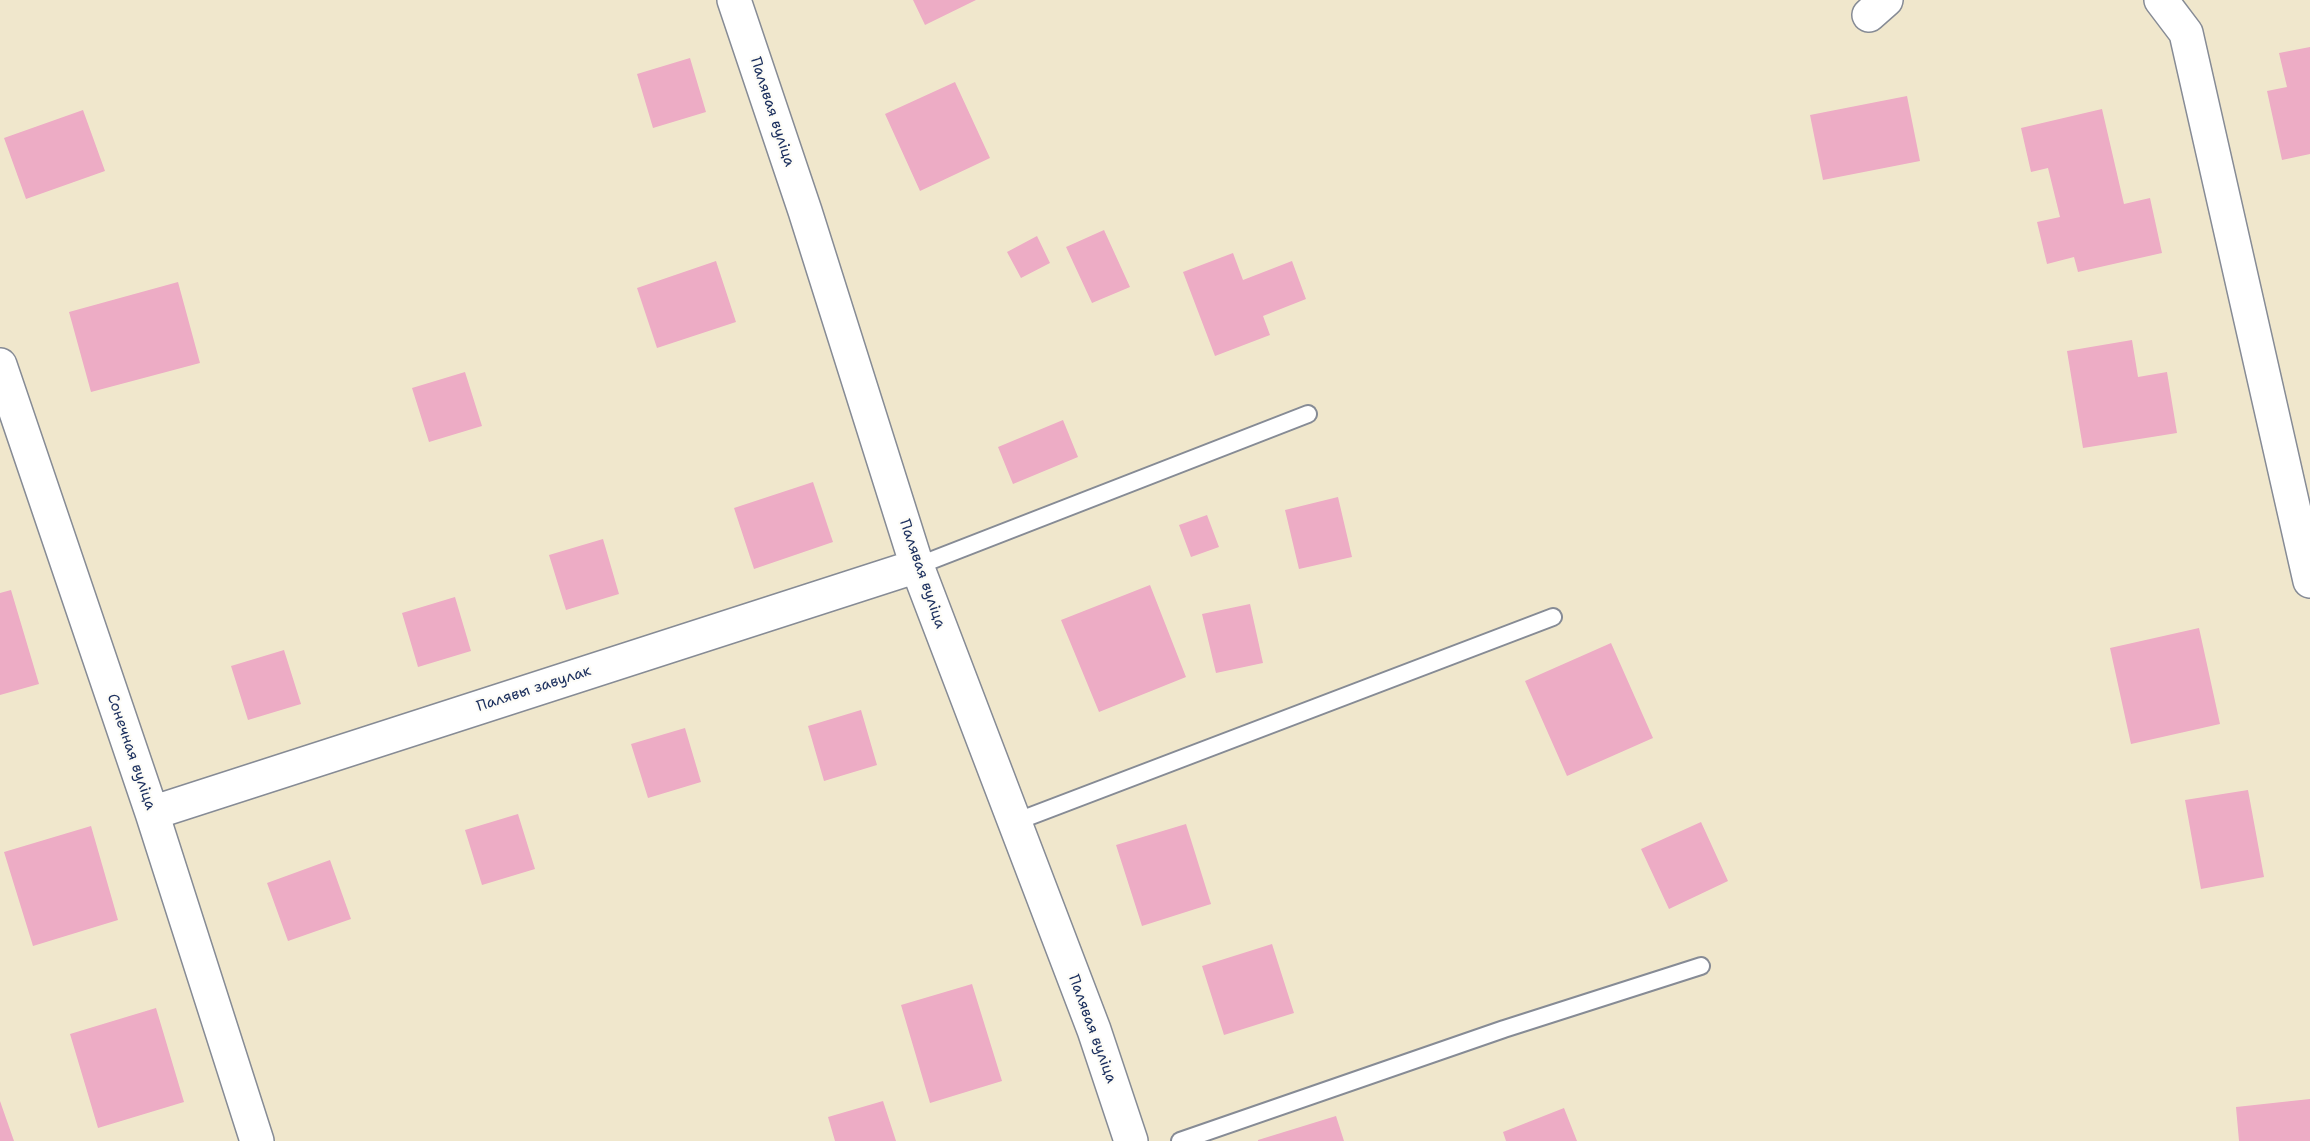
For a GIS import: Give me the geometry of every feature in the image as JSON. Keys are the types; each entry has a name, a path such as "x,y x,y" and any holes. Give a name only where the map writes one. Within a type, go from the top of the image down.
{"street":[{"name":"Палявая вуліца","path":"734,0 805,211 917,566 1094,1030 1131,1141"},
{"path":"2161,0 2186,33 2310,581"},
{"name":"Сонечная вуліца","path":"0,365 152,813 257,1141"},
{"name":"Палявы завулак","path":"152,813 917,566"}],"lane":[{"path":"917,566 1308,414"},
{"path":"1015,822 1553,617"},
{"path":"1180,1141 1493,1033 1701,966"}],"building":[{"path":"913,0 976,0 925,25"},
{"path":"2310,47 2310,154 2282,160 2267,91 2287,87 2279,53"},
{"path":"690,58 706,112 653,128 637,74"},
{"path":"955,82 990,158 920,191 885,114"},
{"path":"1907,96 1920,161 1823,180 1810,115"},
{"path":"2102,109 2124,204 2150,198 2162,253 2078,272 2074,257 2047,264 2037,222 2060,217 2048,168 2031,172 2021,128"},
{"path":"83,110 105,171 26,199 4,138"},
{"path":"1104,230 1130,287 1092,303 1066,247"},
{"path":"1037,236 1050,263 1021,278 1007,252"},
{"path":"1233,253 1243,280 1292,261 1306,299 1263,316 1270,335 1215,356 1183,272"},
{"path":"716,261 736,322 657,348 637,288"},
{"path":"178,282 200,363 91,392 69,312"},
{"path":"2132,340 2138,377 2167,372 2177,433 2083,448 2067,351"},
{"path":"465,372 482,426 429,442 412,388"},
{"path":"1063,420 1078,457 1013,484 998,447"},
{"path":"813,482 833,542 754,569 734,508"},
{"path":"1338,497 1352,557 1299,569 1285,510"},
{"path":"1207,515 1219,547 1191,557 1179,525"},
{"path":"603,539 619,594 566,610 549,555"},
{"path":"1150,585 1186,677 1099,712 1061,620"},
{"path":"11,590 39,684 0,695 0,593"},
{"path":"455,597 471,651 418,667 402,613"},
{"path":"1250,604 1263,663 1216,673 1202,614"},
{"path":"2199,628 2220,724 2131,744 2110,648"},
{"path":"1611,643 1653,738 1567,776 1525,681"},
{"path":"284,650 301,704 248,720 231,666"},
{"path":"861,710 877,765 824,781 808,726"},
{"path":"685,728 701,782 648,798 631,744"},
{"path":"2248,790 2264,877 2201,889 2185,800"},
{"path":"518,814 535,869 482,885 465,830"},
{"path":"1701,822 1728,881 1669,909 1641,849"},
{"path":"1186,824 1211,904 1142,926 1116,845"},
{"path":"91,826 118,920 33,946 4,852"},
{"path":"330,860 351,919 288,941 267,883"},
{"path":"1272,944 1294,1013 1224,1035 1202,966"},
{"path":"972,984 1002,1081 930,1103 901,1005"},
{"path":"156,1008 184,1102 98,1128 70,1034"},
{"path":"2310,1099 2310,1141 2239,1141 2236,1107"},
{"path":"0,1101 14,1141 0,1141"},
{"path":"883,1101 896,1141 835,1141 828,1117"},
{"path":"1564,1108 1577,1141 1506,1141 1503,1132"},
{"path":"1336,1116 1344,1141 1258,1141 1258,1140"}]}
